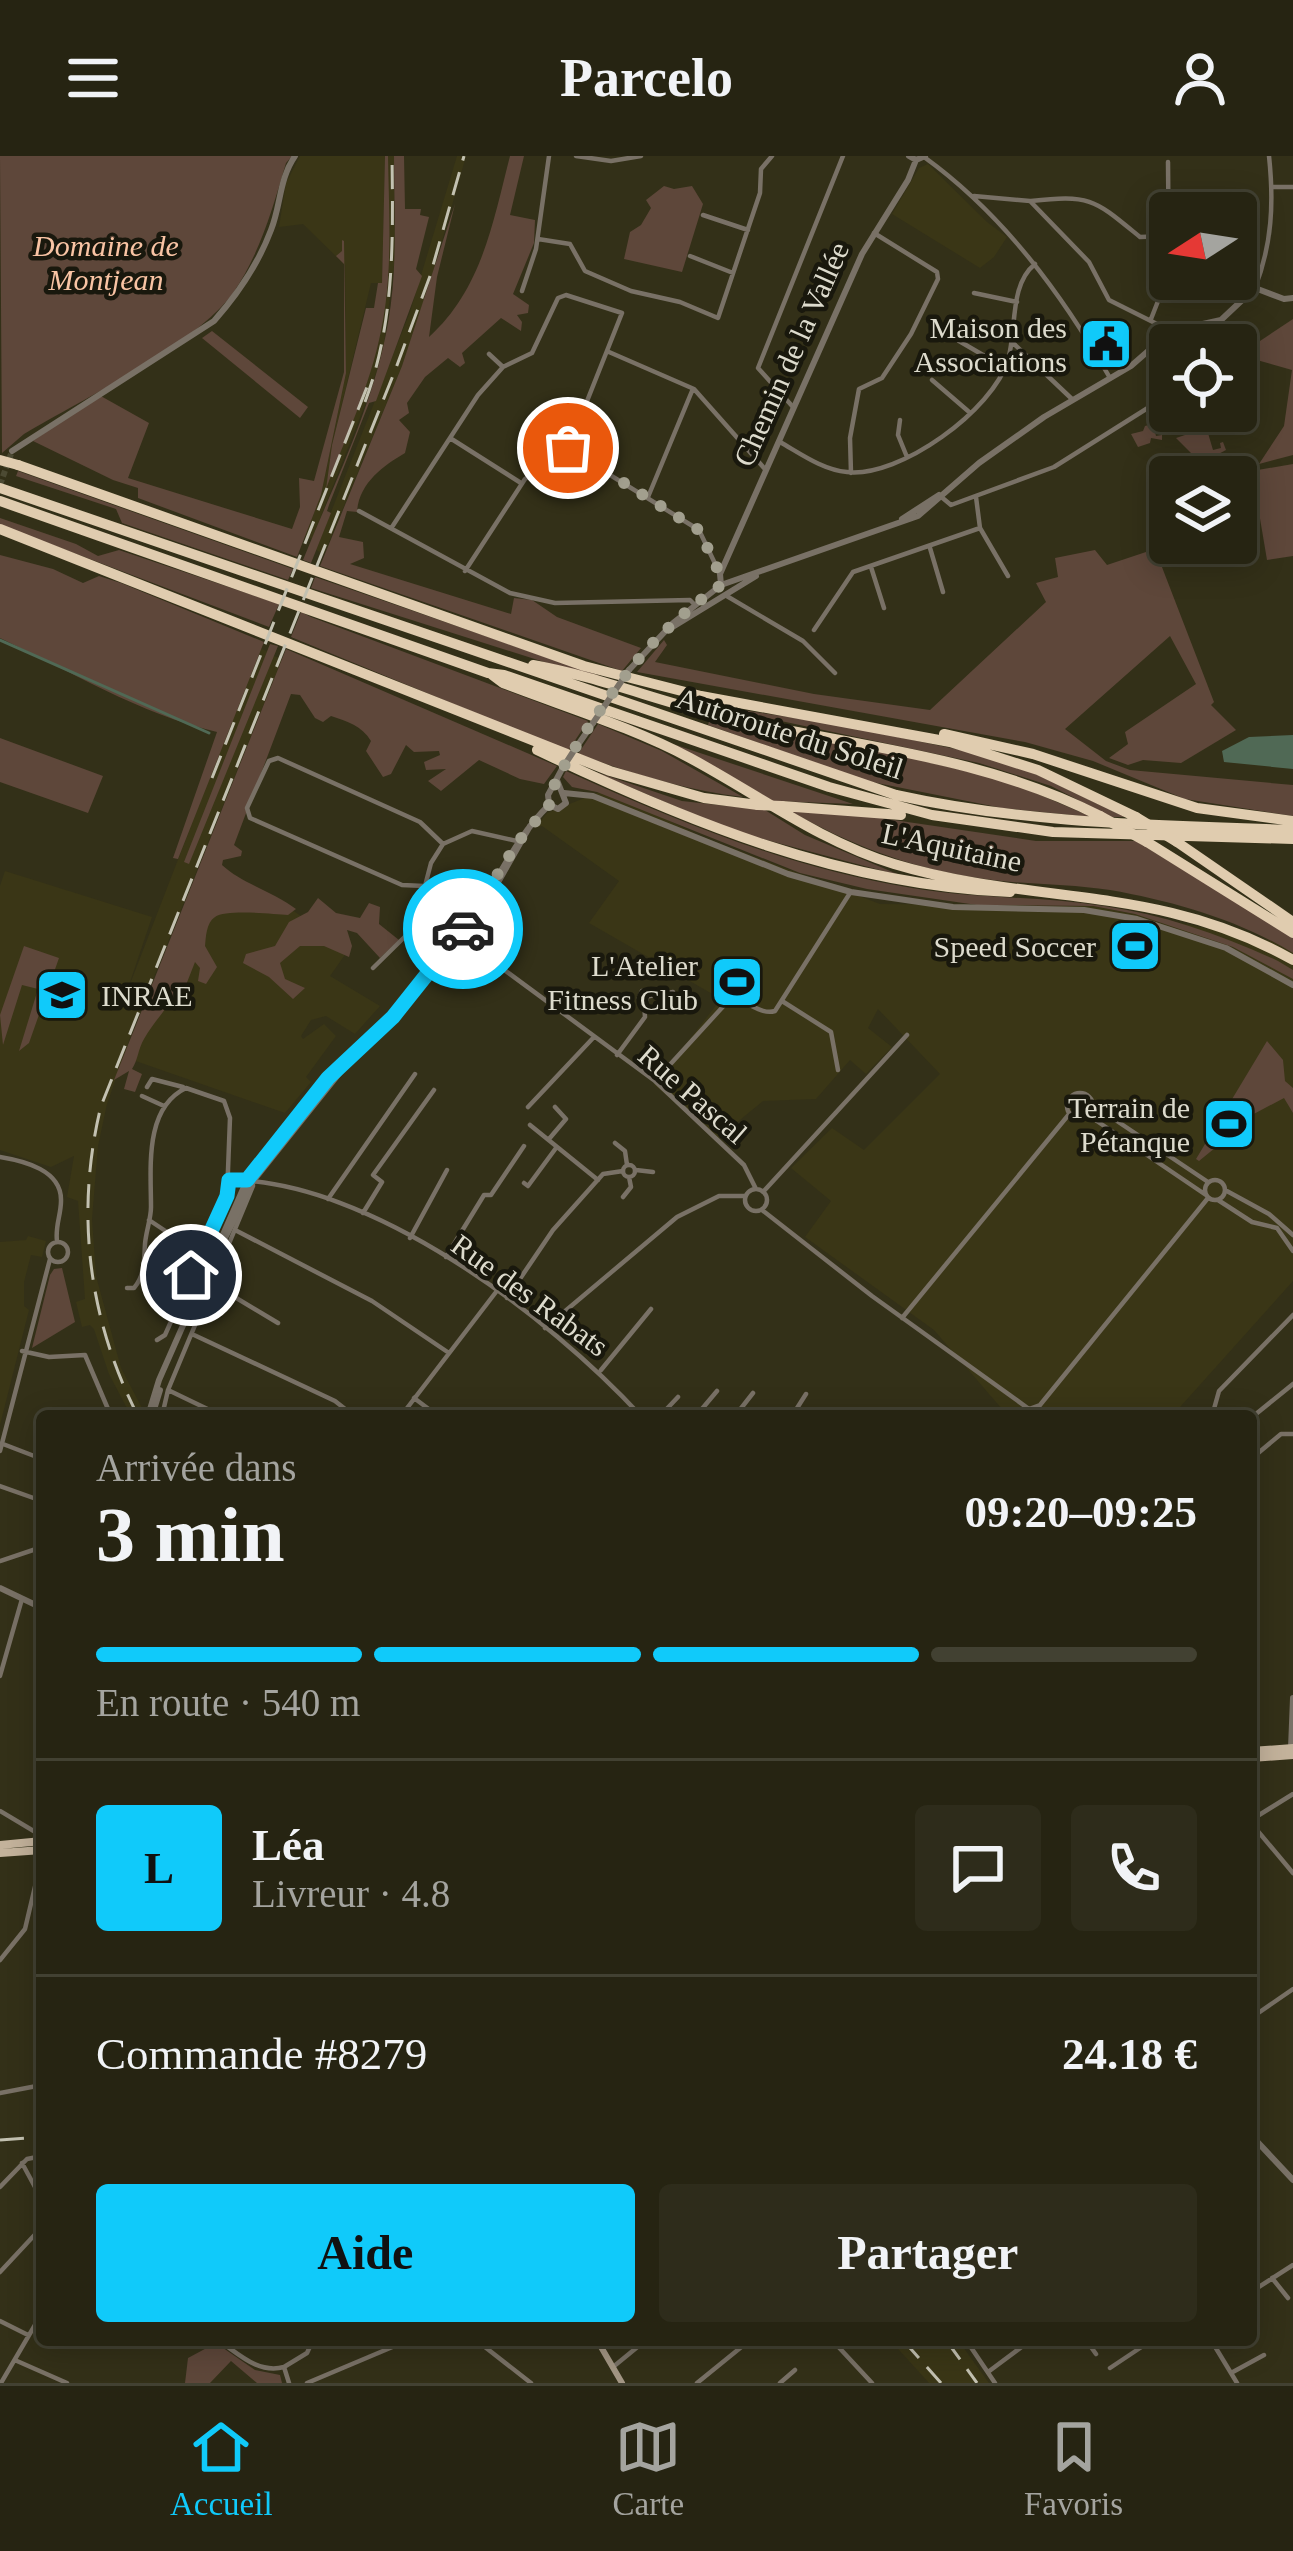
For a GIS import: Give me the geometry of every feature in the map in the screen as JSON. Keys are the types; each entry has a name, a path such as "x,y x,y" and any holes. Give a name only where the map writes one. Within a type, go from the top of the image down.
{"highway":[{"path":"0,460 584,666 701,696 852,721 1011,760 1076,785 1136,817 1293,922"},
{"name":"Autoroute du Soleil","path":"1,495 87,518 832,776 934,804 1066,821 1293,825"},
{"name":"Autoroute du Soleil","path":"1,495 488,673 845,793 958,821 1053,832 1293,839"},
{"path":"0,529 478,722 665,809 809,860 946,887 1091,896"},
{"path":"506,661 733,719 962,762 1046,791 1100,816 1293,932"},
{"name":"L'Aquitaine","path":"488,673 686,756 797,823 875,858 959,879 1152,906 1202,920 1293,960"},
{"path":"852,721 991,744 1176,802 1293,825"},
{"path":"478,722 647,783 704,798 958,821"}],"main road":[{"path":"1257,1755 1292,1752"},
{"path":"0,1849 36,1844"},
{"path":"601,2346 622,2383"}],"street":[{"path":"12,451 95,394 199,333 226,307 270,232 281,187 295,156"},
{"path":"522,291 538,239 549,156"},
{"path":"576,156 611,161 641,156"},
{"path":"538,239 570,244 585,272 718,319 760,193 761,169 772,156"},
{"path":"793,407 758,368 843,156"},
{"path":"1257,282 1269,246 1269,156"},
{"path":"919,157 974,196 1035,264 1110,378"},
{"name":"Chemin de la Vallée","path":"720,574 874,232 919,157"},
{"path":"1168,162 1168,192"},
{"path":"1272,187 1293,187"},
{"path":"974,196 1030,201 1073,196 1098,203 1140,237 1149,237"},
{"path":"1030,201 1090,262 1104,291 1119,306 1159,324"},
{"path":"704,215 748,230"},
{"path":"851,473 850,438 859,389 882,378 918,322 938,279 934,270 874,232"},
{"path":"690,256 733,273"},
{"path":"778,441 824,466 851,473 883,469 907,458 970,413 992,391 1008,362 1023,274 1035,264"},
{"path":"1257,289 1293,298"},
{"path":"974,293 1018,302"},
{"path":"392,527 478,394 503,367 532,353 561,296 622,313 568,448 521,483 465,571"},
{"path":"1151,319 1160,300"},
{"path":"1203,324 1221,320 1242,300"},
{"path":"959,341 1008,362"},
{"path":"1012,342 1073,400"},
{"path":"459,939 518,842 549,805 550,792 573,752 629,670 668,629 722,585 896,524 1149,350"},
{"path":"609,352 694,388 765,469"},
{"path":"489,354 503,367"},
{"path":"932,380 970,413"},
{"path":"648,496 694,388"},
{"path":"939,495 951,505 1054,467 1149,407"},
{"path":"900,420 898,435 907,458"},
{"path":"451,438 521,483"},
{"path":"568,448 699,530 726,594 803,641 836,673"},
{"path":"949,487 957,496 972,498"},
{"path":"972,498 980,528 1008,576"},
{"path":"359,511 510,593 555,603 680,601 693,610"},
{"path":"814,630 847,578 980,528"},
{"path":"930,548 943,592"},
{"path":"871,567 884,608"},
{"path":"693,610 768,569"},
{"path":"680,601 693,610"},
{"path":"425,886 402,885 246,814 272,757 420,822 443,844"},
{"path":"556,780 564,795"},
{"path":"550,792 626,807 788,874 851,892 953,907 1084,910 1136,919 1226,948 1293,985"},
{"path":"549,805 558,808 564,795"},
{"path":"152,1410 159,1380 250,1180 328,1078 410,998 423,975 459,939 500,884 530,826"},
{"path":"373,968 431,911 425,886 443,844 472,832 518,842"},
{"path":"655,1082 729,1000 738,999 771,1014 851,892"},
{"name":"Rue Pascal","path":"431,911 459,939 655,1082 743,1166 760,1190"},
{"path":"616,1055 645,1017 647,999 673,992"},
{"path":"782,1000 831,1032 838,1070"},
{"path":"545,1328 677,1217 708,1199 760,1190 907,1035"},
{"path":"528,1107 594,1037"},
{"path":"328,1199 415,1075"},
{"path":"147,1087 152,1078 224,1101 229,1107 227,1196 165,1335 157,1340"},
{"path":"127,1288 134,1288 143,1274 150,1158 164,1106 170,1096 186,1088"},
{"path":"363,1214 382,1182 373,1175 434,1090"},
{"path":"902,1318 1070,1113 1074,1094 1087,1095 1093,1106 1208,1182 1219,1180 1226,1190 1269,1214 1293,1235"},
{"path":"142,1096 164,1106"},
{"path":"1070,1113 1077,1118 1088,1115 1093,1106"},
{"path":"548,1141 566,1119 555,1108"},
{"path":"1088,1115 1207,1196 1252,1222 1276,1228 1293,1251"},
{"path":"530,1125 598,1180"},
{"path":"615,1143 625,1151 631,1187 623,1197"},
{"path":"446,1257 484,1196 491,1195 524,1146"},
{"path":"524,1183 529,1186 556,1148"},
{"path":"0,1157 39,1169 56,1181 62,1201 57,1241 49,1247 50,1259 1,1447 36,1457"},
{"path":"507,1298 554,1230 606,1172 625,1168 653,1172"},
{"path":"410,1238 447,1170"},
{"path":"629,1177 635,1170"},
{"name":"Rue des Rabats","path":"229,1180 250,1180 328,1199 446,1257 600,1371 636,1410"},
{"path":"163,1410 237,1231 250,1180"},
{"path":"152,1410 250,1180"},
{"path":"746,1196 749,1209 762,1210 1023,1408 1034,1408 1207,1196 1208,1182"},
{"path":"760,1190 767,1201 762,1210"},
{"path":"1218,1200 1226,1190"},
{"path":"149,1220 200,1254"},
{"path":"216,1257 240,1221"},
{"path":"237,1231 372,1301 449,1353"},
{"path":"50,1259 59,1262 68,1255 67,1246 57,1241"},
{"path":"213,1284 278,1323"},
{"path":"405,1410 497,1291"},
{"path":"600,1371 651,1309"},
{"path":"1214,1410 1219,1391 1293,1315"},
{"path":"192,1334 346,1410"},
{"path":"23,1351 49,1357 85,1355 108,1410"},
{"path":"1257,1413 1293,1384"},
{"path":"168,1390 210,1410"},
{"path":"701,1410 717,1391"},
{"path":"740,1410 753,1393"},
{"path":"796,1410 806,1394"},
{"path":"666,1410 678,1397"},
{"path":"414,1398 430,1410"},
{"path":"1257,1454 1281,1434 1293,1434"},
{"path":"0,1486 36,1499"},
{"path":"0,1561 36,1549"},
{"path":"0,1588 36,1605"},
{"path":"0,1676 22,1598"},
{"path":"1292,1752 1293,1698"},
{"path":"1257,1818 1293,1794"},
{"path":"0,1811 36,1840"},
{"path":"1257,1829 1293,1873"},
{"path":"2,1955 25,1929 36,1866"},
{"path":"1257,2014 1293,1989"},
{"path":"0,2093 36,2087"},
{"path":"1257,2144 1293,2180"},
{"path":"0,2187 22,2163 36,2157"},
{"path":"22,2163 36,2189"},
{"path":"0,2272 36,2234"},
{"path":"1257,2288 1293,2265"},
{"path":"1272,2278 1288,2298"},
{"path":"0,2321 28,2336"},
{"path":"3,2380 36,2323"},
{"path":"227,2346 271,2370 298,2361 309,2346"},
{"path":"307,2383 396,2346"},
{"path":"484,2346 531,2383"},
{"path":"613,2367 639,2346"},
{"path":"697,2383 743,2346"},
{"path":"838,2346 872,2383"},
{"path":"972,2346 995,2383"},
{"path":"988,2372 1023,2346"},
{"path":"1090,2346 1096,2354"},
{"path":"1110,2368 1142,2346"},
{"path":"1215,2346 1238,2383"},
{"path":"1231,2372 1264,2355"},
{"path":"15,2360 67,2383"},
{"path":"284,2367 289,2383"},
{"path":"780,2383 795,2370"}],"shaded area":[{"path":"300,156 385,156 382,283 371,283 327,482 364,391 380,336 388,266 388,156 394,156 395,258 383,351 312,539 305,536 321,495 346,373 345,265 303,224 279,227 286,183"},
{"path":"457,156 466,156 402,366 324,554 316,550 410,312"},
{"path":"928,164 1007,237 980,268 892,214 919,168"},
{"name":"INRAE","path":"270,644 278,646 274,656 282,659 133,1029 98,1146 92,1219 96,1276 121,1368 142,1408 128,1410 94,1329 82,1327 76,1302 85,1299 78,1201 67,1197 74,1156 51,1167 0,1150 0,886 5,871 152,917 125,997 250,673 261,649 267,651"},
{"path":"1293,735 1293,769 1224,762 1222,751 1249,737"},
{"path":"607,789 700,836 880,904 1093,906 1293,945 1293,1281 1177,1410 1003,1410 934,1330 805,1237 831,1201 791,1168 832,1128 864,1150 940,1074 878,1009 868,1028 892,1047 866,1074 850,1060 816,1099 763,1101 718,1138 654,1085 721,999 589,923 619,881 542,826 535,828 547,813"},
{"path":"203,868 285,905 349,949 330,976 380,1006 355,1034 326,1016 311,1020 303,1039 324,1024 336,1036 306,1077 311,1082 285,1113 127,1058"},
{"path":"28,1236 46,1241 42,1257 31,1255 24,1282 24,1306 29,1310 0,1425 0,1242"},
{"path":"895,2346 962,2346 989,2383 929,2383"}],"green space":[{"name":"Domaine de Montjean","path":"0,156 292,156 251,262 216,313 166,351 24,434 2,453"},
{"path":"385,156 389,244 381,331 364,391 326,489 332,445 366,308 374,308 378,283 382,283"},
{"path":"394,156 404,156 405,209 421,209 420,215 429,217 416,269 422,276 376,401 369,403 329,505 331,513 311,563 303,560 363,414 382,354 394,261"},
{"path":"510,156 524,156 510,215 535,220 534,243 513,294 529,305 528,313 517,315 521,331 501,318 462,353 465,363 460,367 448,358 425,377 407,403 409,413 399,420 410,432 405,453 367,484 357,512 347,511 339,537 363,542 364,558 350,564 511,614 514,598 532,600 557,617 641,648 622,671 320,566 402,366 455,204 437,277 429,337 462,298 473,276 491,230"},
{"path":"664,186 692,186 703,204 682,272 624,259 630,232 641,225 651,208 646,200"},
{"path":"344,241 346,373 321,495 297,557 138,498 138,488 33,441 99,395 149,423 128,478 292,529 300,507 299,478 314,481 344,372 344,264 336,256 342,251"},
{"path":"1293,319 1293,455 1259,464 1284,426 1292,370 1257,360 1257,343"},
{"path":"212,331 308,407 300,418 202,338"},
{"path":"1145,426 1156,436 1162,435 1162,440 1151,438 1138,447 1131,434"},
{"path":"1208,432 1213,450 1223,442 1226,450 1215,456 1193,456 1176,438"},
{"path":"1293,464 1293,556 1267,560 1257,470"},
{"path":"18,471 293,569 288,580 122,523 116,509 16,476"},
{"path":"0,518 98,556 119,550 279,604 269,627 0,525"},
{"path":"1095,550 1107,565 1149,551 1149,564 1161,564 1214,702 1211,705 1236,730 1181,763 1143,760 1128,765 1109,758 1128,744 1125,732 1196,684 1170,636 1065,729 1106,761 1130,770 1293,785 1293,816 1185,799 1093,761 1025,742 637,672 664,640 667,645 655,662 814,694 930,710 1046,602 1036,583 1058,577 1055,558"},
{"path":"0,555 53,569 83,583 99,576 121,583 264,642 178,859 173,858 217,732 132,703 0,638"},
{"path":"315,577 615,681 311,588"},
{"path":"301,612 588,721 568,751 291,637"},
{"path":"270,644 278,646 189,864 184,862"},
{"path":"286,649 557,766 544,784 520,779 479,760 441,791 428,781 446,769 426,770 424,762 440,755 439,751 414,752 406,745 391,774 383,777 366,751 371,741 363,731 331,716 323,722 315,718 300,695 291,694 234,845 241,856 223,860 222,865 296,909 288,915 229,913 212,920 205,946 217,967 206,984 198,981 200,968 195,962 186,985 177,986 188,1009 169,1003 140,1047 132,1069 142,1074 135,1092 124,1089 129,1071 114,1080"},
{"path":"696,703 835,724 975,753 1023,768 1125,817 1111,817 1051,786 979,763"},
{"path":"710,718 861,746 1007,781 1092,817 1002,808 867,781 708,725"},
{"path":"598,724 662,751 743,797 659,780 578,754"},
{"path":"0,738 103,776 88,813 0,782"},
{"path":"673,744 853,804 773,801"},
{"path":"590,770 682,801 765,810 805,835 902,876 733,831"},
{"path":"566,771 778,856 936,892 1080,903 1149,915 1278,961 1293,970 1293,979 1233,947 1135,914 1093,906 977,905 867,889 800,873 597,792 572,787 563,777"},
{"path":"790,811 860,815 1036,841 1136,841 1293,937 1293,953 1228,921 1158,900 1110,890 989,880 924,867 855,843"},
{"path":"318,898 336,913 360,918 369,903 380,907 379,924 399,940 380,958 357,933 347,930 352,946 349,957 324,946 300,946 280,963 285,979 305,988 293,999 269,977 243,963 246,954 275,946 289,922 308,912"},
{"path":"24,946 59,958 29,1043 19,1051 38,989 22,985 3,1045 0,1015"},
{"path":"1267,1041 1283,1060 1285,1081 1293,1088 1293,1113 1284,1098 1250,1116 1253,1125 1199,1161 1196,1159"},
{"path":"62,1268 75,1322 32,1348 50,1275"},
{"path":"220,2346 255,2370 280,2375 282,2383 257,2383 231,2361 210,2383 185,2383 188,2358"}],"waterway":[{"path":"0,640 209,733"}],"tunnel":[{"path":"0,485 12,451"}],"railway":[{"path":"365,402 387,311 392,156"},
{"path":"135,1410 107,1342 91,1264 89,1186 101,1106 396,368 430,276 464,156"},
{"path":"212,778 367,387"},
{"path":"0,2140 36,2137"},
{"path":"908,2346 941,2383"},
{"path":"950,2346 977,2383"}],"way so far":[{"path":"463,929 505,860 549,805 548,795 562,770 629,670 673,623 721,585 699,530 568,448"}],"place":[{"name":"Maison des Associations","path":"1106,344"},
{"name":"Speed Soccer","path":"1135,946"},
{"name":"L'Atelier Fitness Club","path":"737,982"},
{"name":"INRAE","path":"62,995"},
{"name":"Terrain de Pétanque","path":"1229,1124"}],"route":[{"path":"191,1275 227,1196 229,1180 247,1180 328,1078 393,1017 463,929"}]}
